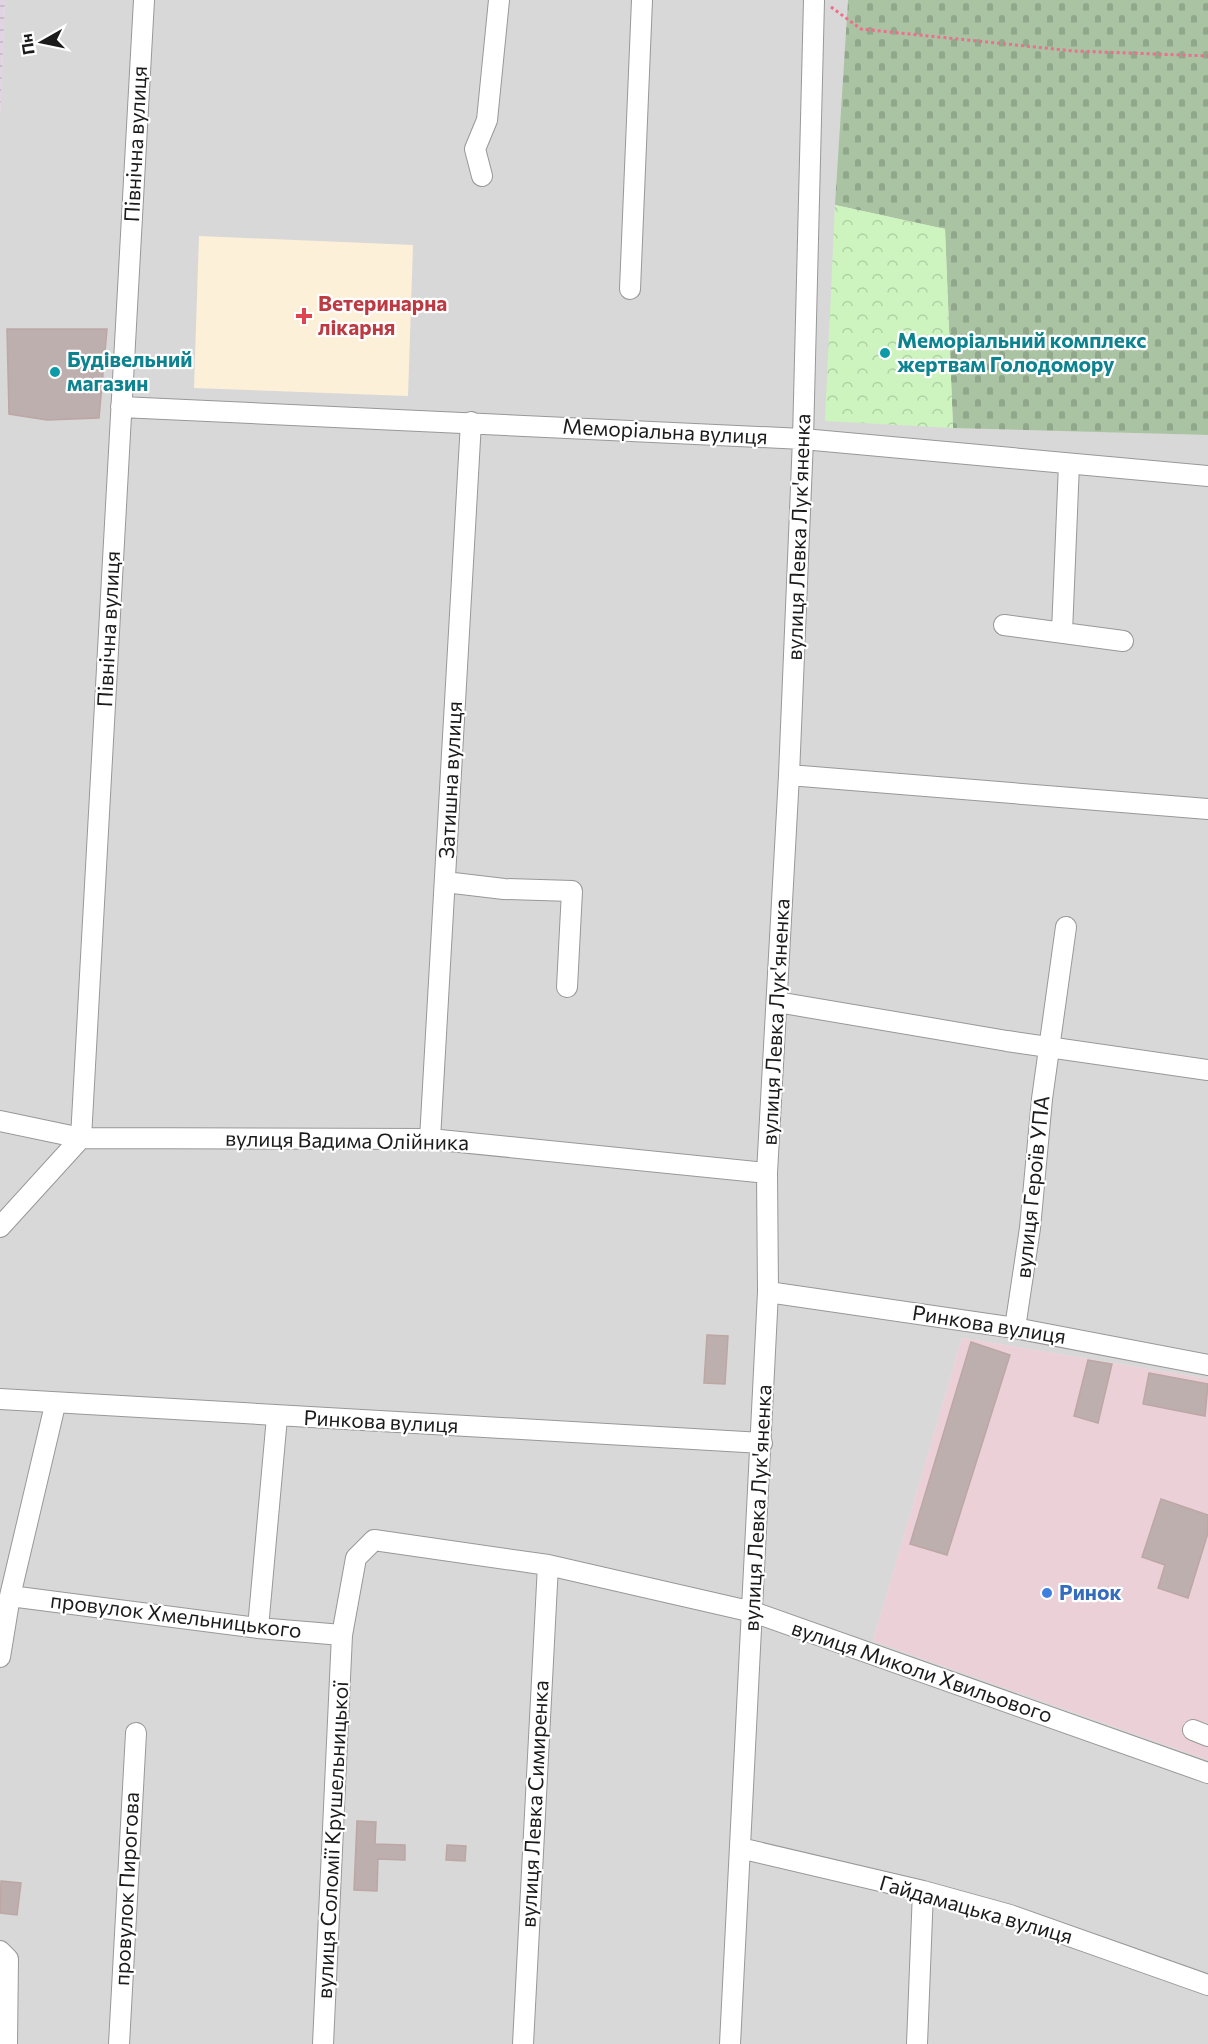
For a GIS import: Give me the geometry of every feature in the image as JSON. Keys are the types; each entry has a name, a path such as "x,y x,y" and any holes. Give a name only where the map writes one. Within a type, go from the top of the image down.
{"street":[{"name":"Північна вулиця","path":"81,1138 144,0"},
{"path":"482,176 475,149 487,120 499,0"},
{"path":"630,289 642,0"},
{"name":"вулиця Левка Лук'яненка","path":"730,2044 762,1443 768,1292 767,1173 789,775 803,439 814,0"},
{"name":"Меморіальна вулиця","path":"121,407 803,439 1208,476"},
{"name":"Затишна вулиця","path":"430,1139 471,422"},
{"path":"1062,633 1069,464"},
{"path":"1004,625 1124,640"},
{"path":"789,775 1208,809"},
{"path":"445,882 504,889 572,891 567,987"},
{"name":"вулиця Героїв УПА","path":"1016,1328 1030,1228 1042,1099 1066,927"},
{"path":"777,1002 1050,1047 1208,1070"},
{"name":"вулиця Вадима Олійника","path":"0,1121 81,1138 430,1139 767,1173"},
{"path":"0,1227 81,1138"},
{"name":"Ринкова вулиця","path":"768,1292 1016,1328 1208,1365"},
{"name":"Ринкова вулиця","path":"0,1400 55,1405 762,1443"},
{"path":"0,1657 10,1596 55,1405"},
{"path":"258,1628 277,1417"},
{"name":"вулиця Миколи Хвильового","path":"356,1558 374,1540 548,1564 753,1612 1208,1773"},
{"name":"вулиця Соломії Крушельницької","path":"323,2044 342,1635 356,1558"},
{"name":"вулиця Левка Симиренка","path":"523,2044 548,1564"},
{"name":"провулок Хмельницького","path":"10,1596 258,1628 342,1635"},
{"name":"провулок Пирогова","path":"119,2044 136,1733"},
{"name":"Гайдамацька вулиця","path":"740,1848 923,1891 1010,1916 1208,1985"},
{"path":"918,2044 923,1891"},
{"path":"0,1951 8,1959 7,2044"}],"path":[{"path":"823,0 861,29 1074,51 1208,56"}],"shaded area":[{"path":"0,0 5,0 0,119"},
{"path":"5,0 848,0 836,205 953,427 1208,435 1208,1379 962,1338 873,1641 1208,1760 1208,2044 0,2044 0,119"},
{"name":"Ветеринарна лікарня","path":"199,236 413,245 408,396 194,388"},
{"name":"Ринок","path":"962,1338 1208,1379 1208,1760 873,1641"}],"green space":[{"path":"848,0 1208,0 1208,435 953,428 945,229 835,205"},
{"path":"835,205 945,229 953,428 825,421"}],"building":[{"name":"Будівельний магазин","path":"7,329 107,329 99,418 47,420 9,414"},
{"path":"707,1335 728,1336 725,1384 704,1383"},
{"path":"971,1342 1010,1355 947,1555 910,1544"},
{"path":"1088,1360 1112,1364 1098,1423 1074,1416"},
{"path":"1149,1373 1208,1384 1205,1416 1143,1404"},
{"path":"1161,1499 1208,1515 1208,1533 1188,1598 1158,1588 1165,1565 1142,1557"},
{"path":"357,1821 376,1822 375,1844 405,1845 405,1860 378,1859 377,1891 354,1890"},
{"path":"447,1845 466,1846 465,1861 446,1860"},
{"path":"1,1881 21,1883 17,1915 0,1913"}],"place":[{"name":"Ветеринарна лікарня","path":"304,316"},
{"name":"Меморіальний комплекс жертвам Голодомору","path":"885,353"},
{"name":"Будівельний магазин","path":"55,372"},
{"name":"Ринок","path":"1047,1593"}]}
